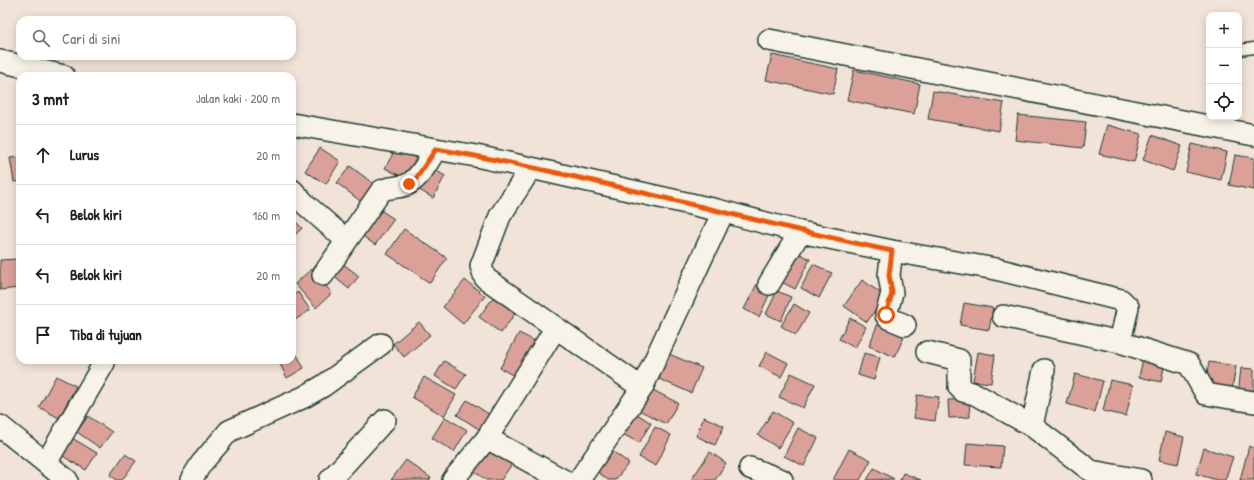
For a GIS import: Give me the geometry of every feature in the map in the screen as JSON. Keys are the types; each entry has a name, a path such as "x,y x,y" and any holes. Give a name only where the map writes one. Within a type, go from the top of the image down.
{"street":[{"path":"769,40 1254,135"},
{"path":"0,61 47,72"},
{"path":"296,125 436,149 531,168 723,212 800,232 892,251 996,269 1121,300 1128,307 1120,342"},
{"path":"323,275 381,191 393,187 403,186 415,180 436,149"},
{"path":"531,168 500,216 480,266 485,278 642,388"},
{"path":"296,194 346,240"},
{"path":"579,480 642,388 723,212"},
{"path":"769,284 800,232"},
{"path":"892,251 889,275 892,293 886,315 888,318 905,325"},
{"path":"1003,316 1120,342 1189,364 1206,394 1254,402"},
{"path":"454,480 487,438 555,328"},
{"path":"191,480 201,464 230,431 304,397 323,386 381,344"},
{"path":"926,352 959,360 961,389 975,394 1032,426 1088,475 1141,480"},
{"path":"46,463 103,364"},
{"path":"1032,426 1044,370"},
{"path":"330,480 385,420"},
{"path":"0,426 67,480"},
{"path":"487,438 563,480"},
{"path":"750,468 782,480"}],"lane":[{"path":"1242,50 1254,48"}],"building":[{"path":"772,55 838,69 833,94 766,80"},
{"path":"854,70 920,84 914,114 847,100"},
{"path":"933,91 1004,103 999,131 928,119"},
{"path":"1018,115 1086,122 1083,148 1015,140"},
{"path":"1107,125 1141,134 1134,162 1099,154"},
{"path":"1152,135 1182,146 1173,171 1143,160"},
{"path":"1192,144 1227,152 1221,180 1186,172"},
{"path":"320,148 340,161 326,184 305,171"},
{"path":"396,148 419,160 408,180 385,168"},
{"path":"1235,155 1254,158 1254,190 1229,185"},
{"path":"16,157 16,182 14,182 10,158"},
{"path":"350,166 378,187 364,204 337,183"},
{"path":"429,166 445,176 433,198 416,188"},
{"path":"379,209 394,219 375,245 360,234"},
{"path":"296,222 302,228 296,234"},
{"path":"404,229 447,258 430,283 387,254"},
{"path":"791,249 810,259 795,289 776,279"},
{"path":"16,259 16,288 0,290 0,260"},
{"path":"342,263 359,276 349,289 332,275"},
{"path":"813,264 832,273 819,298 801,288"},
{"path":"311,269 332,293 316,308 296,285 296,283"},
{"path":"465,280 485,296 463,324 443,307"},
{"path":"862,280 885,296 867,322 844,306"},
{"path":"757,284 771,291 759,317 744,309"},
{"path":"777,291 791,297 781,321 766,314"},
{"path":"298,292 310,310 296,319 296,293"},
{"path":"495,295 517,311 501,333 479,317"},
{"path":"964,303 993,308 989,330 960,325"},
{"path":"794,304 809,313 796,335 781,326"},
{"path":"850,318 866,327 855,348 839,339"},
{"path":"419,322 430,335 404,357 393,344"},
{"path":"878,323 905,334 895,357 869,346"},
{"path":"519,333 537,342 518,378 500,368"},
{"path":"767,352 788,363 781,377 759,366"},
{"path":"978,352 995,355 991,383 973,381"},
{"path":"296,353 304,368 287,378 280,364 296,364"},
{"path":"864,353 880,357 874,380 858,375"},
{"path":"669,354 702,368 691,393 659,379"},
{"path":"1144,354 1166,358 1161,382 1139,377"},
{"path":"444,361 466,374 456,389 435,376"},
{"path":"1209,362 1236,366 1232,389 1205,385"},
{"path":"1241,368 1254,369 1254,396 1238,395"},
{"path":"791,373 815,384 803,408 779,397"},
{"path":"1075,374 1103,381 1095,412 1067,404"},
{"path":"56,376 76,386 59,418 39,407"},
{"path":"424,377 456,395 444,416 412,397"},
{"path":"1110,380 1133,385 1126,416 1103,411"},
{"path":"651,389 678,403 666,424 639,410"},
{"path":"917,395 939,397 935,421 914,418"},
{"path":"969,399 970,417 949,418 948,400"},
{"path":"467,400 495,418 485,433 457,415"},
{"path":"773,411 793,423 778,448 758,435"},
{"path":"634,412 651,423 639,443 621,433"},
{"path":"88,416 112,432 100,448 77,432"},
{"path":"445,417 467,430 454,452 432,438"},
{"path":"704,417 724,426 715,445 696,436"},
{"path":"655,427 671,435 656,466 639,457"},
{"path":"798,428 818,438 804,466 784,456"},
{"path":"1165,432 1184,437 1178,464 1159,460"},
{"path":"72,438 97,453 86,470 61,455"},
{"path":"967,443 1003,446 1001,467 965,465"},
{"path":"493,446 514,461 501,480 486,480 474,471"},
{"path":"1249,446 1254,448 1254,480 1240,480"},
{"path":"608,448 629,463 615,480 608,480 593,468"},
{"path":"1204,448 1233,457 1225,480 1217,480 1196,474"},
{"path":"849,449 871,460 860,480 833,480"},
{"path":"710,452 726,463 715,480 691,480"},
{"path":"125,454 136,461 122,480 117,480 110,475"},
{"path":"406,460 431,478 429,480 391,480"},
{"path":"874,468 894,479 867,480"},
{"path":"903,473 921,480 900,480"}],"route":[{"path":"409,184 415,180 436,149 531,168 717,210 800,232 892,251 889,275 892,298 886,315"}]}
